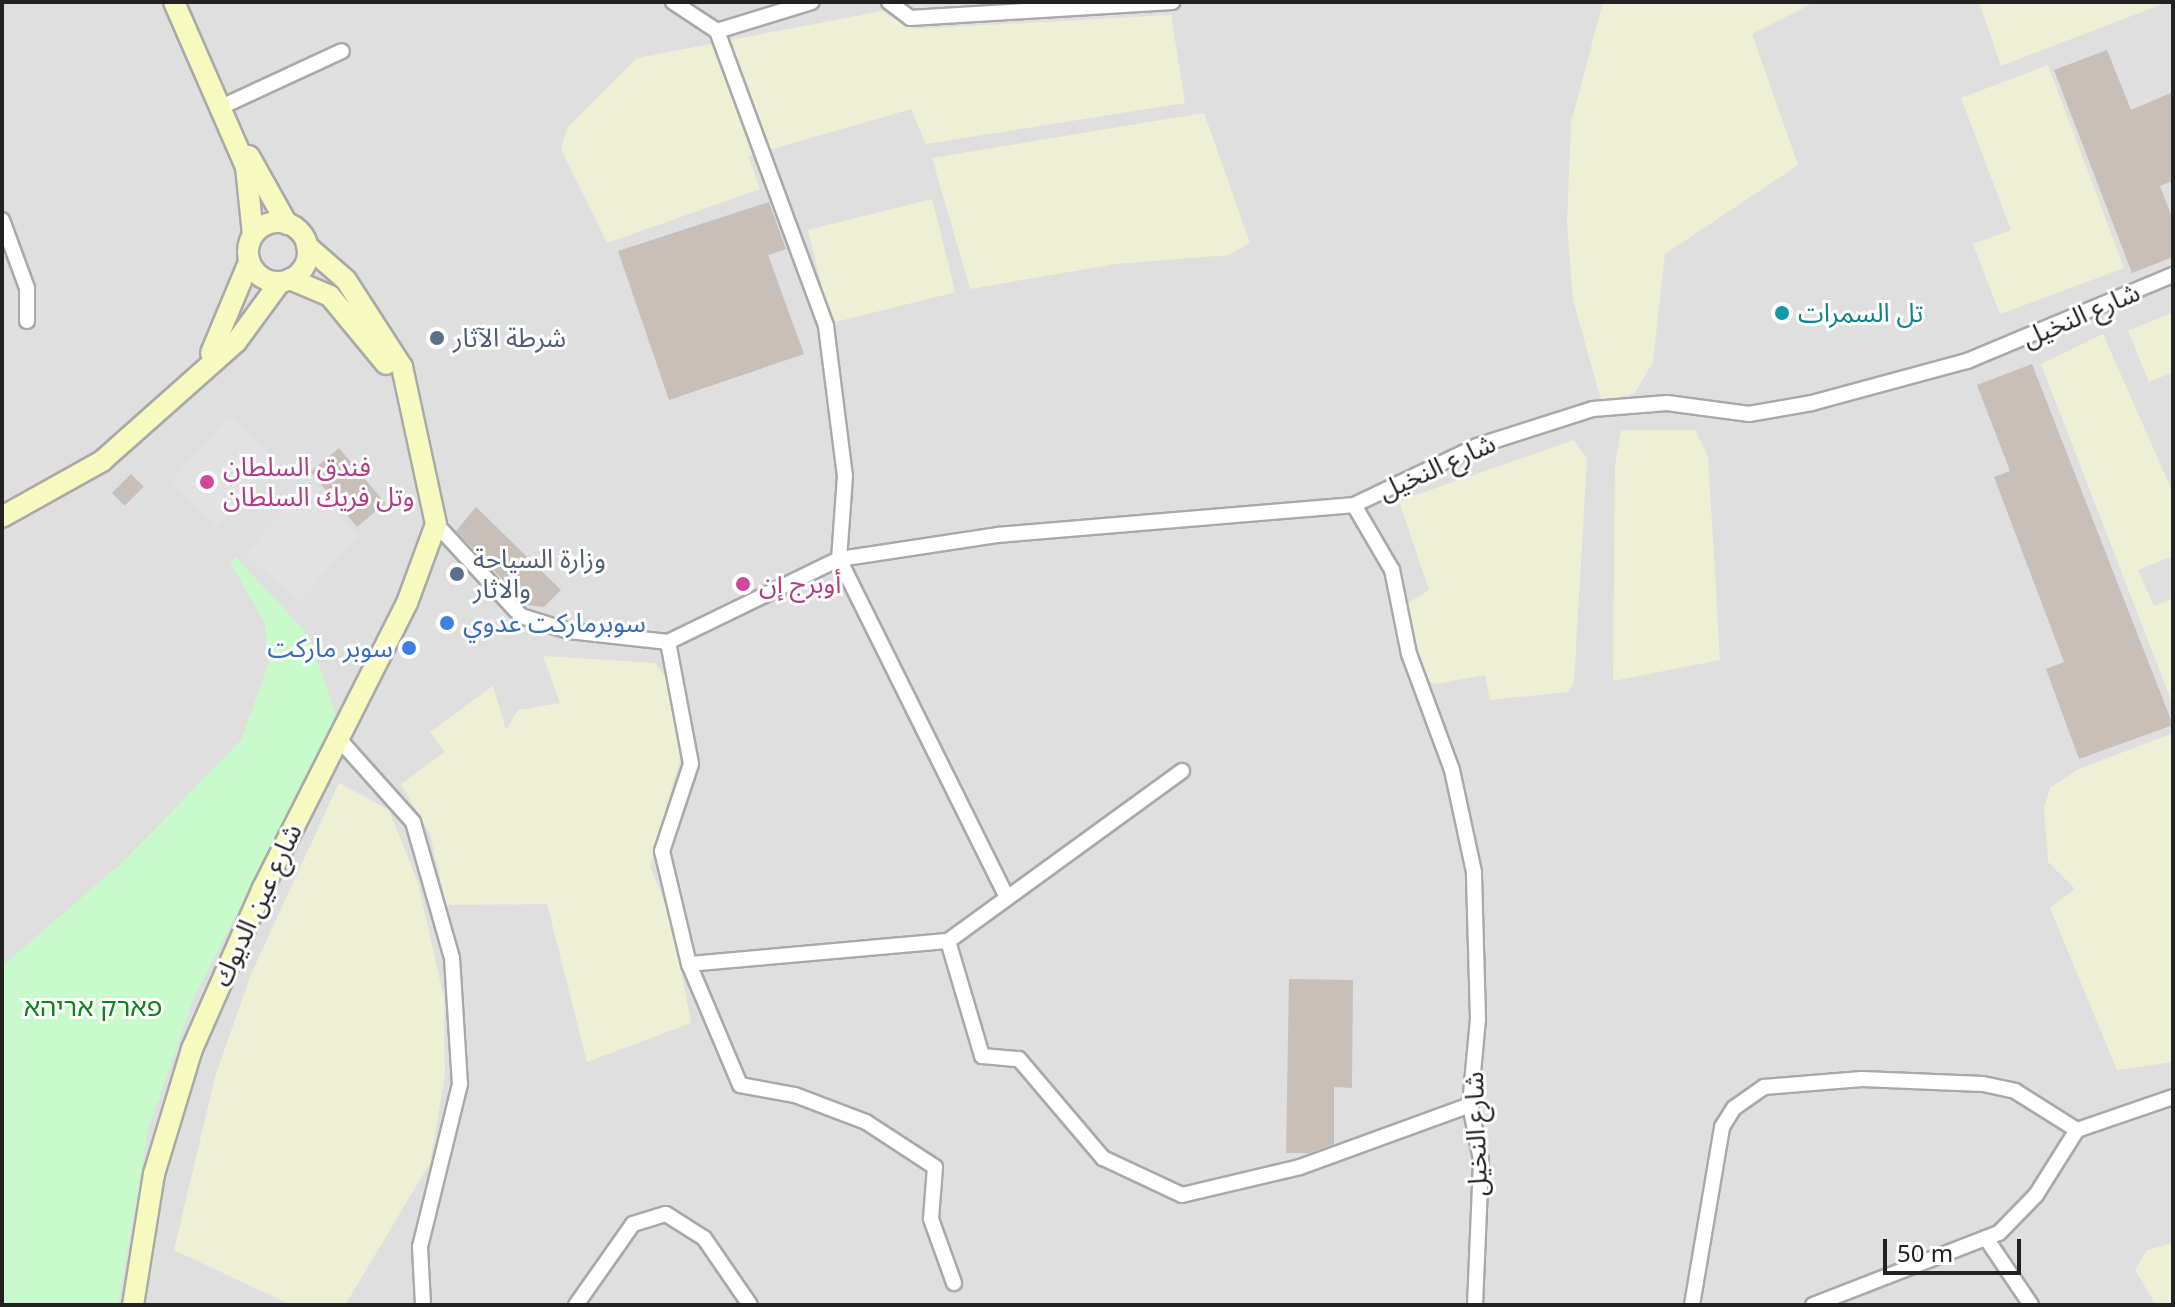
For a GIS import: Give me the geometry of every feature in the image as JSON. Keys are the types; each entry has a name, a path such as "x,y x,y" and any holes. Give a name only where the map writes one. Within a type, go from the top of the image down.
{"main road":[{"path":"174,2 246,167 253,235 249,262 223,338 189,380"},
{"path":"221,107 287,224 375,320 417,415 436,524"},
{"path":"253,235 267,224 287,224"},
{"path":"2,517 102,461 189,380 236,342 285,280 304,265 307,246"},
{"path":"249,262 261,276 285,280 330,296 352,316 417,415"},
{"name":"شارع عين الديوك","path":"133,1305 154,1174 192,1049 337,737 407,603 436,524"}],"street":[{"path":"673,2 717,31 826,326 845,476 839,559 1007,898"},
{"path":"717,31 812,2"},
{"path":"889,2 910,18 1071,5 1173,2"},
{"path":"221,107 342,51"},
{"path":"2,220 27,288 27,321"},
{"name":"شارع النخيل","path":"1475,1305 1481,1146 1470,1105 1478,1019 1474,872 1392,570 1354,505 1477,446 1593,409 1667,403 1749,414 1812,403 1967,361 2173,275"},
{"path":"436,524 521,616 569,631 668,642 839,559 998,535 1354,505"},
{"path":"668,642 691,764 662,851 689,964 740,1085 795,1095 866,1122 935,1167 931,1219 954,1283"},
{"path":"337,737 413,822 452,958 460,1084 420,1247 423,1305"},
{"path":"689,964 948,941 1182,771"},
{"path":"948,941 982,1056 1019,1059 1103,1158 1182,1195 1300,1167 1470,1105"},
{"path":"1692,1305 1722,1127 1734,1108 1764,1087 1862,1079 1983,1084 2015,1091 2077,1130"},
{"path":"1813,1305 1986,1238 2012,1224 2077,1130 2173,1097"},
{"path":"576,1305 633,1224 666,1214 704,1238 750,1305"},
{"path":"1986,1238 2031,1305"}],"shaded area":[{"path":"2,2 2173,2 2173,1305 2,1305"},
{"path":"229,416 278,460 218,527 169,483"},
{"path":"306,486 360,534 299,602 245,554"}],"green space":[{"path":"1603,2 1815,2 1752,34 1798,165 1665,254 1653,362 1634,394 1601,400 1573,300 1567,224 1571,123"},
{"path":"1979,2 2168,2 2001,66"},
{"path":"882,11 914,29 1171,15 1185,103 926,144 911,109 748,156 760,189 607,243 561,149 567,128 637,58"},
{"path":"2048,65 2124,268 2000,314 1973,244 2011,230 1961,98"},
{"path":"1204,113 1250,243 1229,255 1116,264 970,289 932,158"},
{"path":"932,199 955,292 831,323 808,230"},
{"path":"2173,312 2173,372 2149,382 2128,331"},
{"path":"2103,334 2173,493 2173,556 2138,570 2154,606 2173,598 2173,705 2041,364"},
{"path":"1621,430 1695,430 1708,456 1720,660 1613,681 1615,466"},
{"path":"1574,440 1587,459 1574,682 1568,692 1490,700 1485,675 1436,684 1424,679 1405,605 1429,590 1399,501"},
{"name":"פארק אריהא","path":"236,557 309,636 336,716 193,1000 149,1127 118,1305 2,1305 2,966 125,860 241,740 269,663 265,624 230,562"},
{"path":"543,656 655,663 667,679 680,760 650,867 671,918 691,1023 587,1062 547,904 446,905 430,834 401,784 445,752 430,732 493,686 506,730 518,710 560,703"},
{"path":"2173,733 2173,1062 2117,1070 2050,908 2075,889 2048,862 2044,808 2050,788 2079,769"},
{"path":"339,783 389,810 418,883 444,999 445,1074 430,1163 345,1305 291,1305 174,1250 215,1077 251,974"},
{"path":"2173,1243 2173,1305 2156,1305 2135,1270 2147,1250"}],"building":[{"path":"2107,50 2131,110 2173,92 2173,181 2160,186 2173,220 2173,257 2132,273 2054,70"},
{"path":"769,202 786,249 768,255 804,354 669,400 618,251"},
{"path":"2032,364 2173,725 2079,759 2046,669 2064,662 1994,477 2010,471 1977,385"},
{"path":"339,448 385,503 357,527 311,472"},
{"path":"131,474 144,487 125,506 112,493"},
{"path":"476,507 561,590 544,607 527,605 456,531"},
{"path":"1289,979 1353,980 1352,1088 1334,1087 1334,1144 1309,1153 1286,1153"}],"place":[{"name":"تل السمرات","path":"1782,313"},
{"name":"شرطة الآثار","path":"437,338"},
{"name":"فندق السلطان وتل فريك السلطان","path":"207,482"},
{"name":"وزارة السياحة والاثار","path":"457,574"},
{"name":"أوبرج إن","path":"743,584"},
{"name":"سوبرماركت عدوي","path":"447,623"},
{"name":"سوبر ماركت","path":"409,648"}]}
